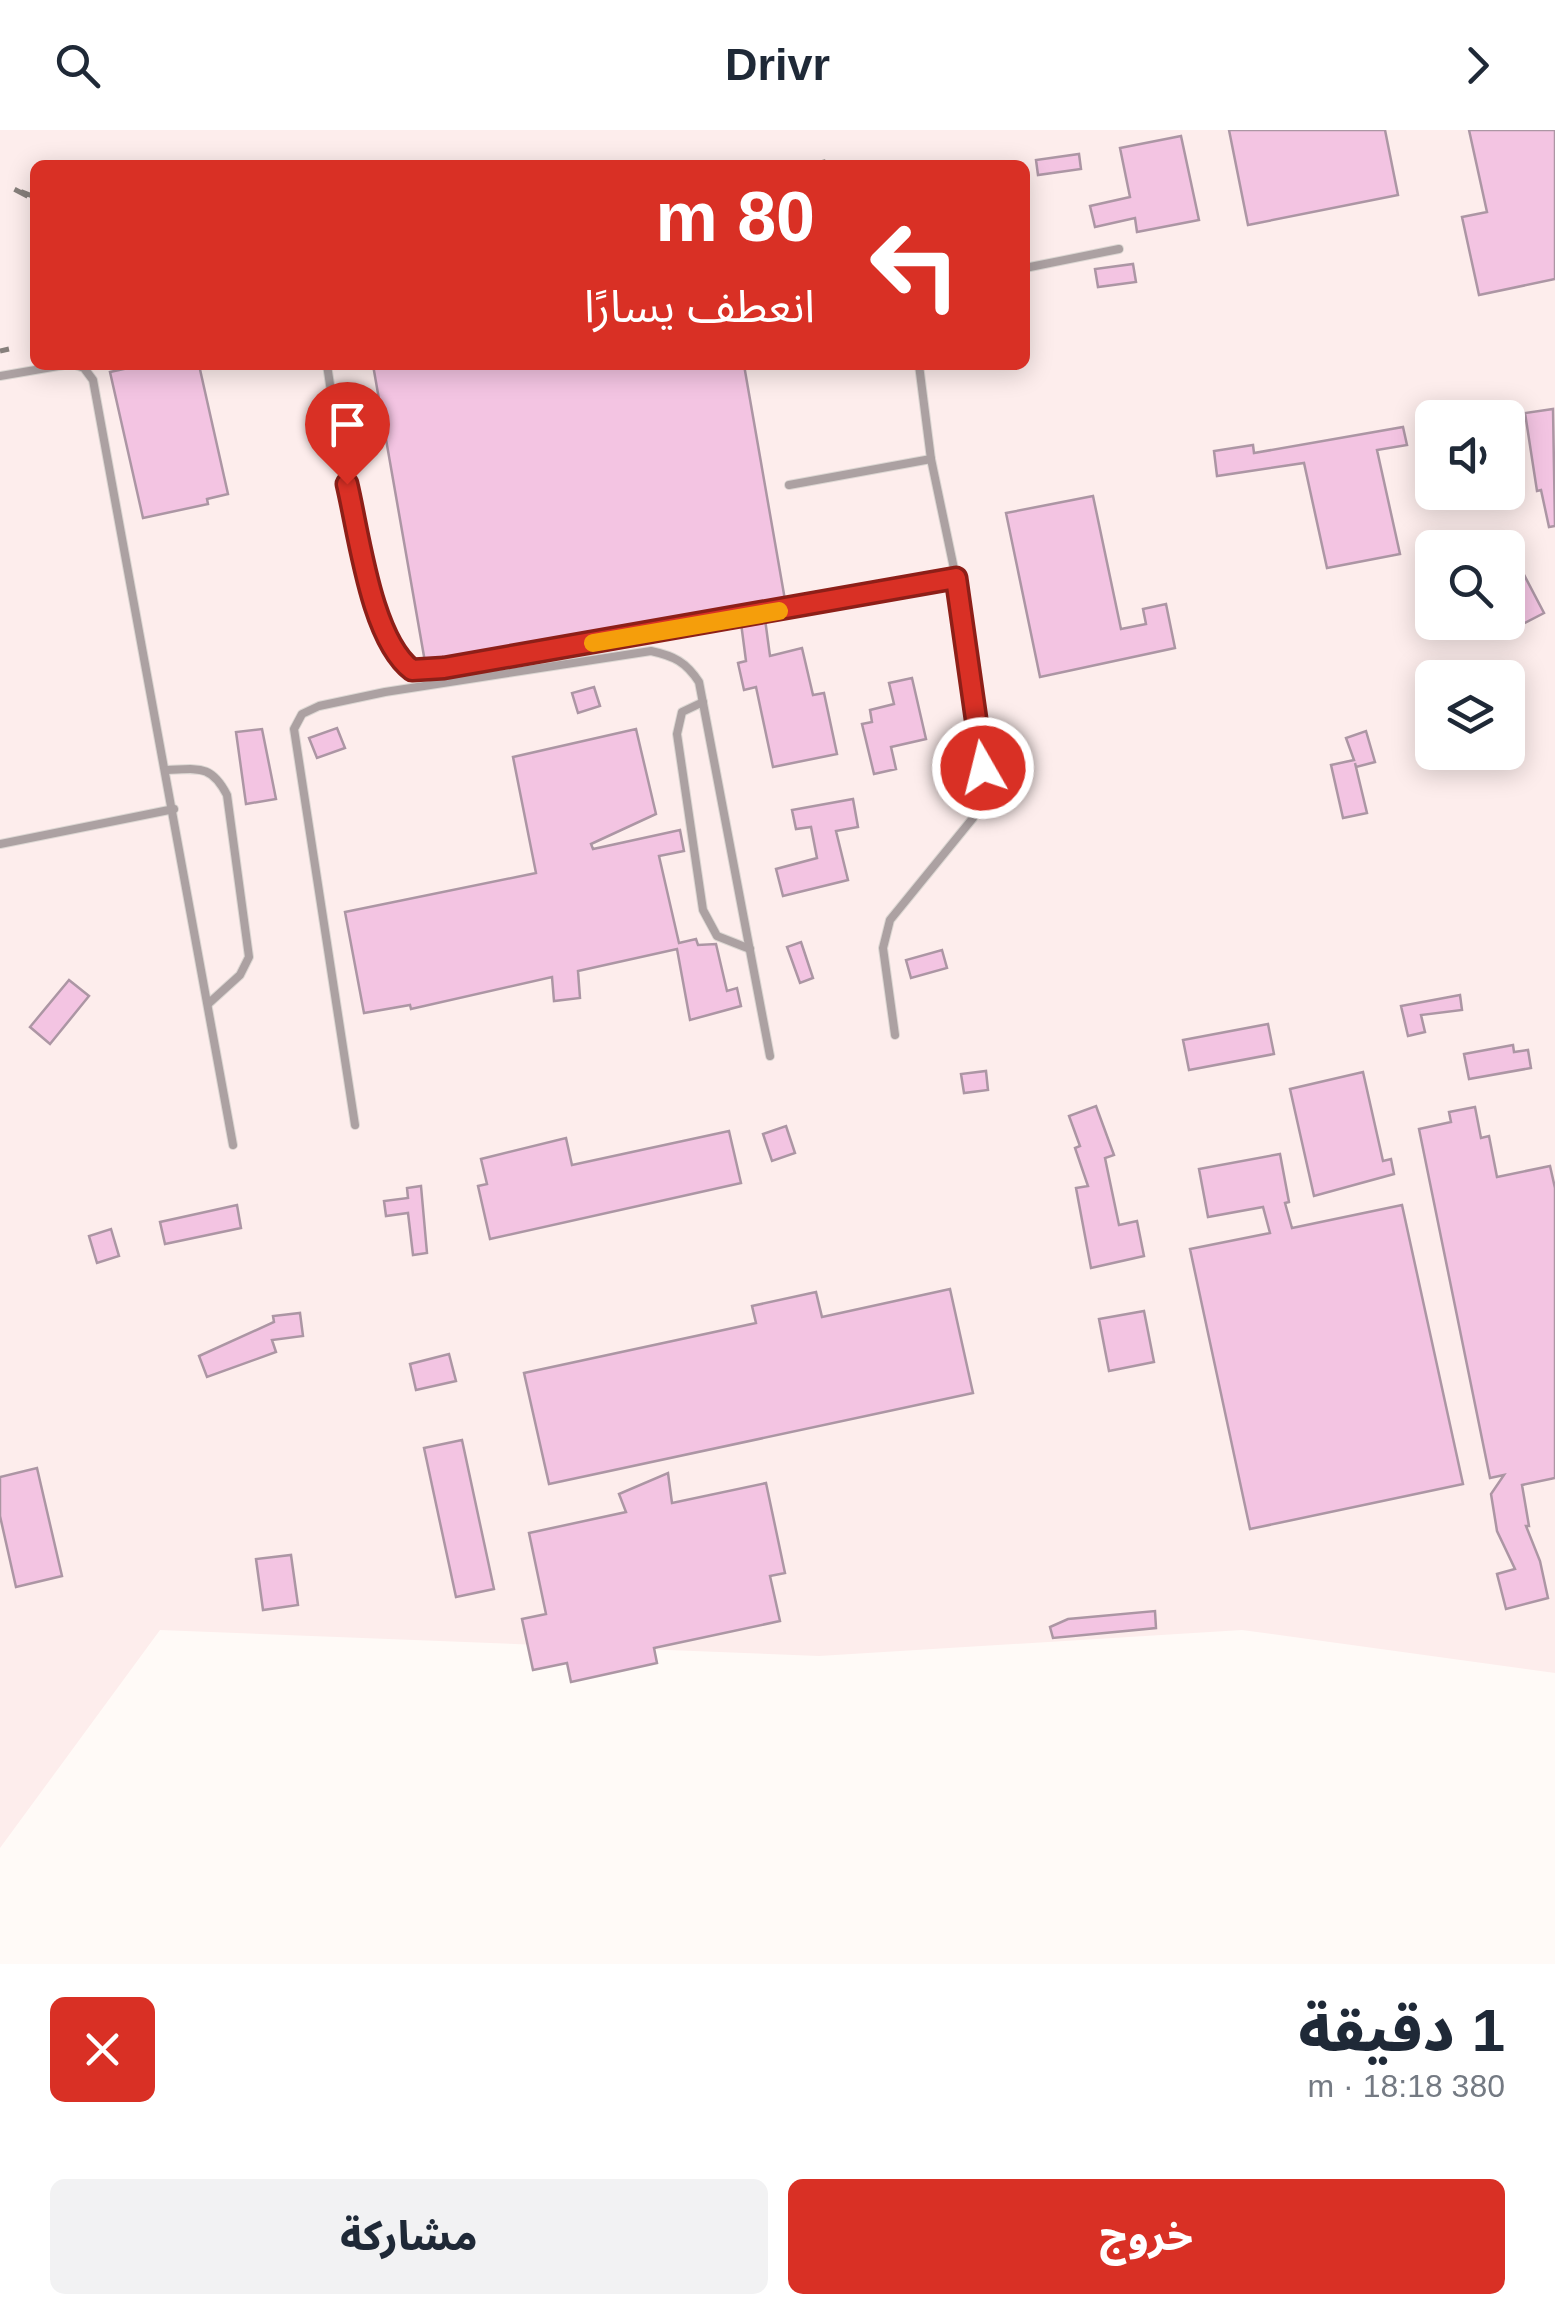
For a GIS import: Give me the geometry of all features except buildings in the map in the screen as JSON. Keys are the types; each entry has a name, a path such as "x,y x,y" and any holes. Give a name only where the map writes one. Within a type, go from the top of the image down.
{"lane":[{"path":"1030,267 1119,249"},
{"path":"0,376 35,370"},
{"path":"86,370 93,380 233,1145"},
{"path":"329,370 340,452 369,580 391,647 412,670 956,578"},
{"path":"895,1035 882,948 890,920 972,818 982,794 983,768 956,578 930,459 920,370"},
{"path":"789,485 930,459"},
{"path":"355,1124 294,729 302,714 319,706 385,692 651,651 674,656 690,668 699,682 770,1056"},
{"path":"703,702 682,712 677,734 704,910 717,936 750,949"},
{"path":"167,770 204,770 218,778 227,795 249,957 240,976 208,1004"},
{"path":"0,844 174,810"}],"shaded area":[{"path":"0,130 1555,130 1555,1673 1242,1630 819,1656 160,1630 0,1848"}],"railway":[{"path":"30,195 14,189 30,197"},
{"path":"0,351 9,349"}],"slow traffic":[{"path":"593,643 779,611"}],"route":[{"path":"347,484 369,580 391,647 412,670 444,668 729,620 956,578 983,768"}]}
